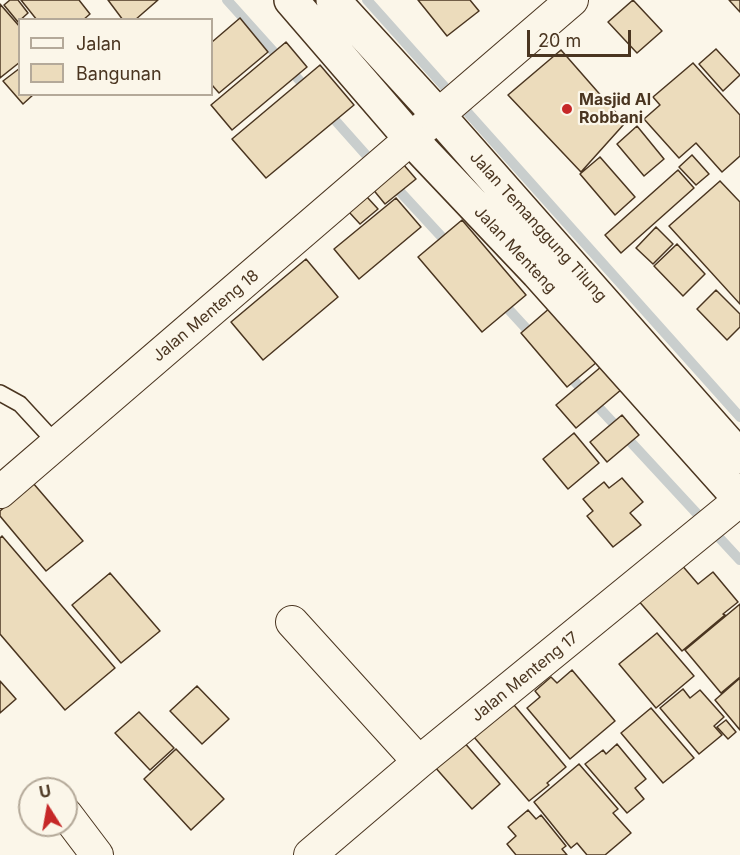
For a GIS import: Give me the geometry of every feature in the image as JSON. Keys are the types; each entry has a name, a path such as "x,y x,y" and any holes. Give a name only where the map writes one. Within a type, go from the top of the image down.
{"street":[{"name":"Jalan Menteng","path":"291,0 411,139 538,273 740,499"},
{"name":"Jalan Temanggung Tilung","path":"333,0 439,116 740,457"},
{"name":"Jalan Menteng 18","path":"0,492 572,0"},
{"name":"Jalan Menteng 17","path":"310,855 419,762 740,499"},
{"path":"292,622 419,762"},
{"path":"78,829 98,855"}],"lane":[{"path":"0,393 20,404 56,443"}],"building":[{"path":"10,0 18,0 28,13 22,18 18,18 18,22 4,5"},
{"path":"21,0 79,0 90,14 85,18 35,18"},
{"path":"108,0 158,0 137,18 122,18"},
{"path":"418,0 470,0 479,11 447,36"},
{"path":"633,0 662,31 637,53 608,22"},
{"path":"729,0 740,0 740,12"},
{"path":"0,4 18,25 18,64 0,78"},
{"path":"240,18 268,52 219,93 213,86 213,41"},
{"path":"286,42 307,67 232,130 211,105"},
{"path":"716,49 740,75 723,91 699,64"},
{"name":"Masjid Al Robbani","path":"561,50 625,123 581,172 508,95"},
{"path":"693,63 740,115 740,156 722,172 696,143 679,158 644,119 660,105 653,97"},
{"path":"320,65 354,105 266,178 232,139"},
{"path":"18,70 18,96 32,96 23,104 3,81"},
{"path":"637,126 664,159 644,176 617,144"},
{"path":"692,155 709,174 696,185 679,167"},
{"path":"397,157 416,179 385,204 367,182"},
{"path":"600,157 635,197 615,215 580,174"},
{"path":"678,170 694,188 621,253 605,235"},
{"path":"720,181 740,202 740,304 669,226"},
{"path":"367,197 378,209 360,224 349,212"},
{"path":"396,198 421,227 359,279 334,249"},
{"path":"462,220 526,295 482,332 418,257"},
{"path":"656,227 673,244 653,264 636,248"},
{"path":"677,244 705,274 683,296 654,266"},
{"path":"306,259 338,297 263,360 231,322"},
{"path":"716,290 740,314 740,327 727,340 697,309"},
{"path":"551,307 597,362 567,387 521,333"},
{"path":"602,366 622,389 576,428 556,405"},
{"path":"622,415 639,435 607,462 590,442"},
{"path":"574,433 599,463 568,489 543,459"},
{"path":"622,478 643,502 630,513 641,525 613,547 587,516 593,511 583,499 604,482 609,488"},
{"path":"33,483 83,541 46,571 0,516 0,511"},
{"path":"2,536 115,668 65,710 0,634 0,538"},
{"path":"680,563 698,584 713,572 738,602 682,651 637,599"},
{"path":"110,573 160,631 121,663 72,605"},
{"path":"740,604 740,677 721,693 685,650"},
{"path":"657,633 694,676 656,708 619,664"},
{"path":"572,670 615,721 570,759 527,708 540,697 535,691 551,677 557,683"},
{"path":"740,678 740,730 715,700"},
{"path":"0,681 16,699 0,713"},
{"path":"197,686 229,719 202,744 170,711"},
{"path":"683,689 690,698 700,690 724,717 714,726 722,735 699,754 660,708"},
{"path":"509,699 566,767 529,801 467,729"},
{"path":"651,708 694,758 663,783 621,733"},
{"path":"139,712 174,748 150,770 115,733"},
{"path":"726,720 736,732 728,739 717,727"},
{"path":"463,741 500,784 472,809 434,766"},
{"path":"617,744 646,779 635,788 644,799 627,813 585,764 603,750 606,754"},
{"path":"176,749 224,799 191,830 144,779"},
{"path":"579,764 618,809 613,813 631,833 605,855 587,855 577,843 571,848 534,802"},
{"path":"528,810 536,819 541,815 566,846 562,849 567,855 516,855 507,844 516,836 508,827"}],"waterway":[{"path":"227,0 309,91"},
{"path":"367,0 740,417"},
{"path":"326,110 375,165"},
{"path":"392,183 451,247"},
{"path":"500,300 534,337"},
{"path":"565,371 740,560"}],"place":[{"name":"Masjid Al Robbani","path":"567,109"}]}
